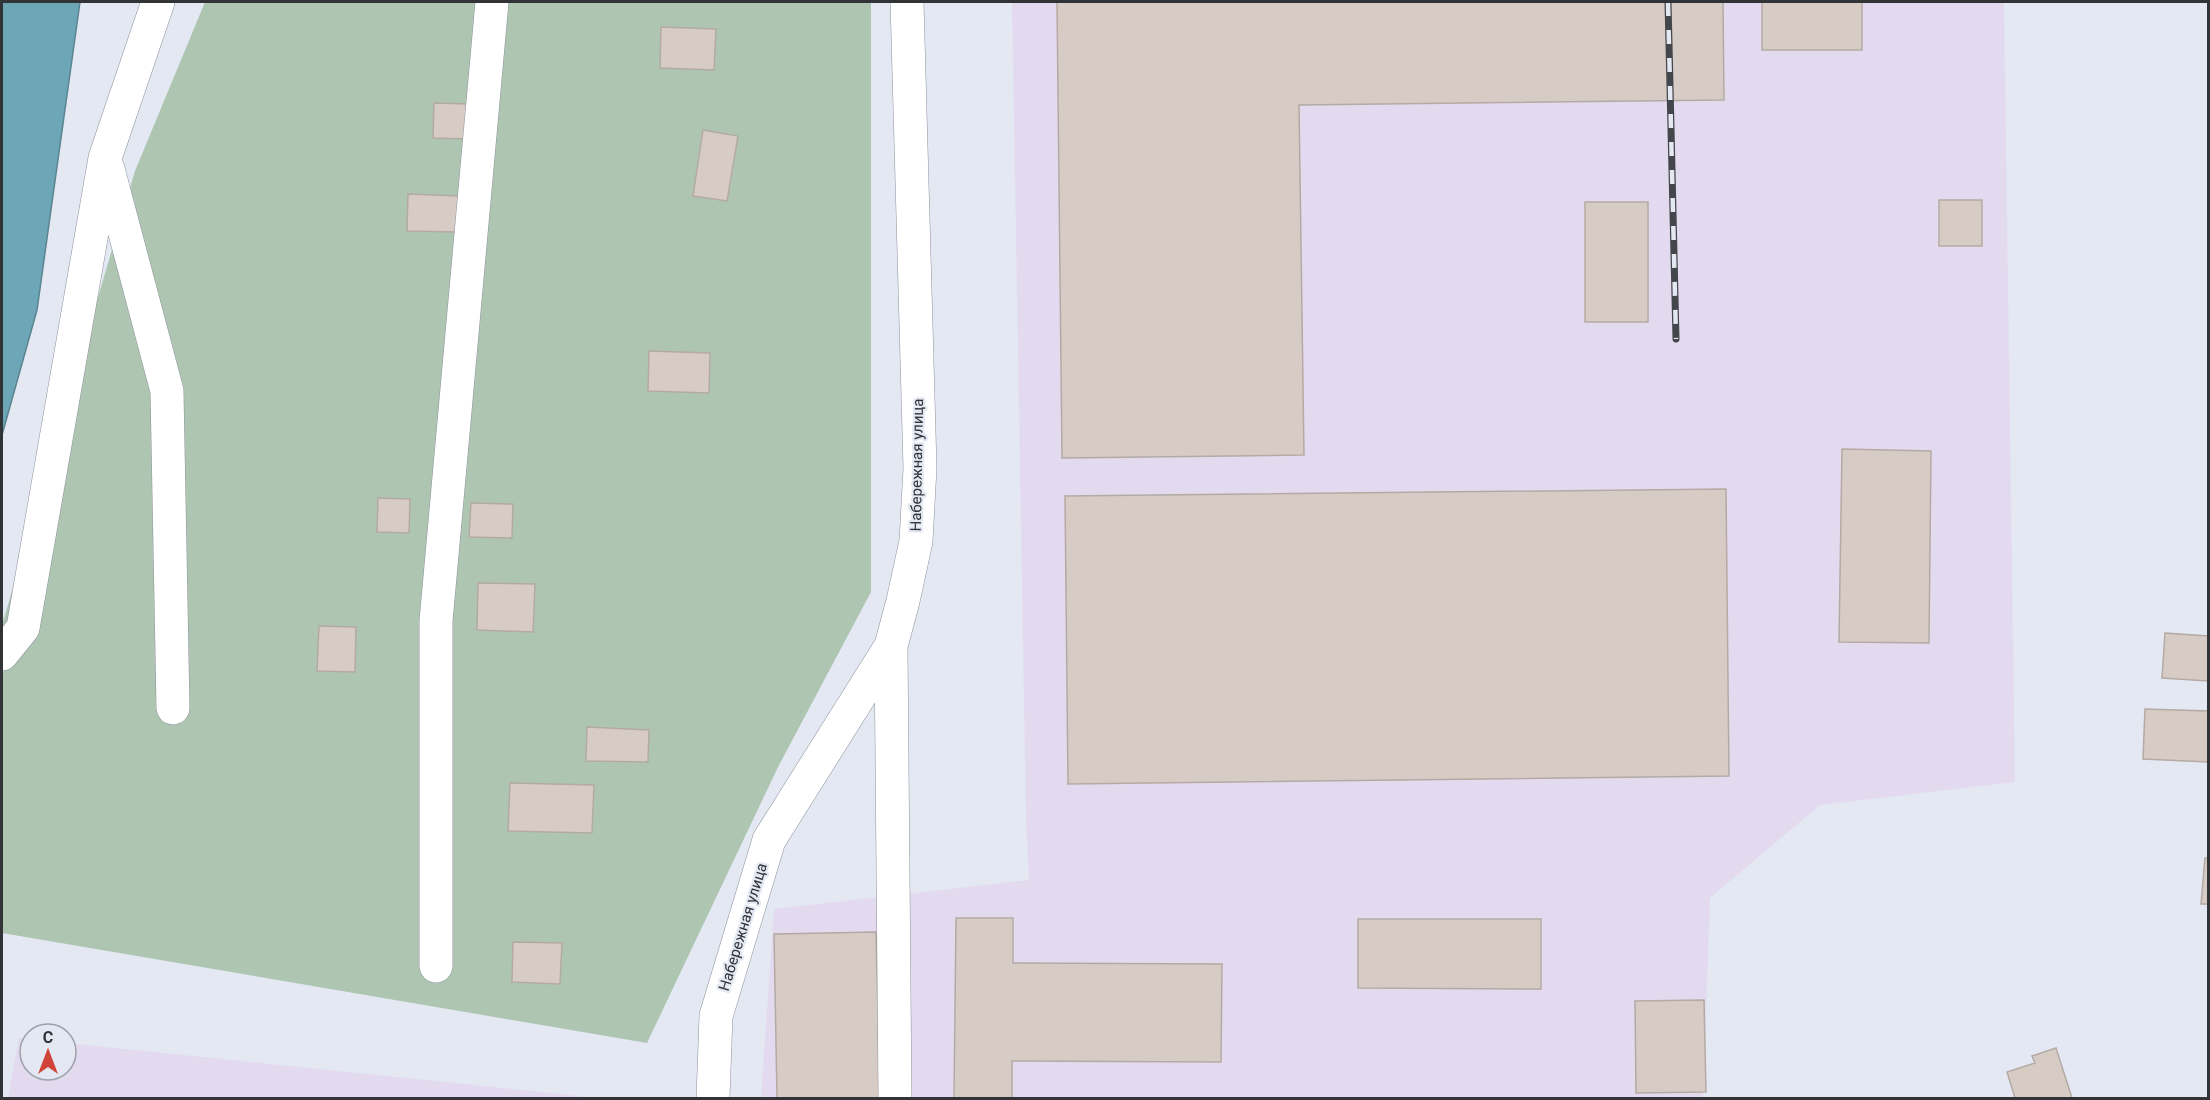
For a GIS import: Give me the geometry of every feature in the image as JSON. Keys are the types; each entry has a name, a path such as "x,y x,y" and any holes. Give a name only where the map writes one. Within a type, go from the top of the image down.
{"street":[{"path":"2,654 23,628 105,158 158,2"},
{"path":"436,966 436,621 492,2"},
{"name":"Набережная улица","path":"713,1098 716,1016 770,840 891,646 916,541 920,468 907,2"},
{"path":"105,158 167,392 173,708"},
{"path":"891,646 895,1098"}],"shaded area":[{"path":"1012,2 2004,2 2015,782 1820,805 1710,898 1703,1098 761,1098 774,909 1029,880 1026,819"},
{"path":"18,1043 18,1082 78,1082 78,1044 600,1098 8,1098"}],"green space":[{"path":"205,2 871,2 871,592 778,767 647,1043 2,933 2,625 135,171"}],"water":[{"path":"2,2 80,2 37,310 2,435"}],"building":[{"path":"1057,2 1723,2 1724,100 1299,105 1304,455 1062,458"},
{"path":"1762,2 1862,2 1862,50 1762,50"},
{"path":"661,27 716,29 714,70 660,68"},
{"path":"434,103 470,104 469,139 433,138"},
{"path":"703,130 738,136 727,201 693,196"},
{"path":"408,194 460,196 459,232 407,231"},
{"path":"1939,200 1982,200 1982,246 1939,246"},
{"path":"1585,202 1648,202 1648,322 1585,322"},
{"path":"649,351 710,353 709,393 648,391"},
{"path":"1842,449 1931,451 1929,643 1839,642"},
{"path":"1726,489 1729,776 1068,784 1065,496"},
{"path":"378,498 410,499 409,533 377,532"},
{"path":"471,503 513,504 512,538 469,537"},
{"path":"478,583 535,584 533,632 477,630"},
{"path":"319,626 356,627 355,672 317,671"},
{"path":"2165,633 2208,636 2208,681 2162,678"},
{"path":"2145,709 2208,711 2208,762 2143,759"},
{"path":"587,727 649,730 648,762 586,761"},
{"path":"510,783 594,785 592,833 508,831"},
{"path":"2205,858 2208,858 2208,904 2201,904"},
{"path":"956,918 1013,918 1013,963 1222,964 1221,1062 1012,1061 1012,1098 954,1098"},
{"path":"1358,919 1541,919 1541,989 1358,988"},
{"path":"876,932 880,1098 777,1098 774,934"},
{"path":"513,942 562,943 560,984 512,982"},
{"path":"1704,1000 1706,1092 1636,1093 1635,1001"},
{"path":"2056,1048 2072,1098 2015,1098 2007,1072 2035,1063 2032,1056"}],"railway":[{"path":"1668,2 1676,339"}]}
